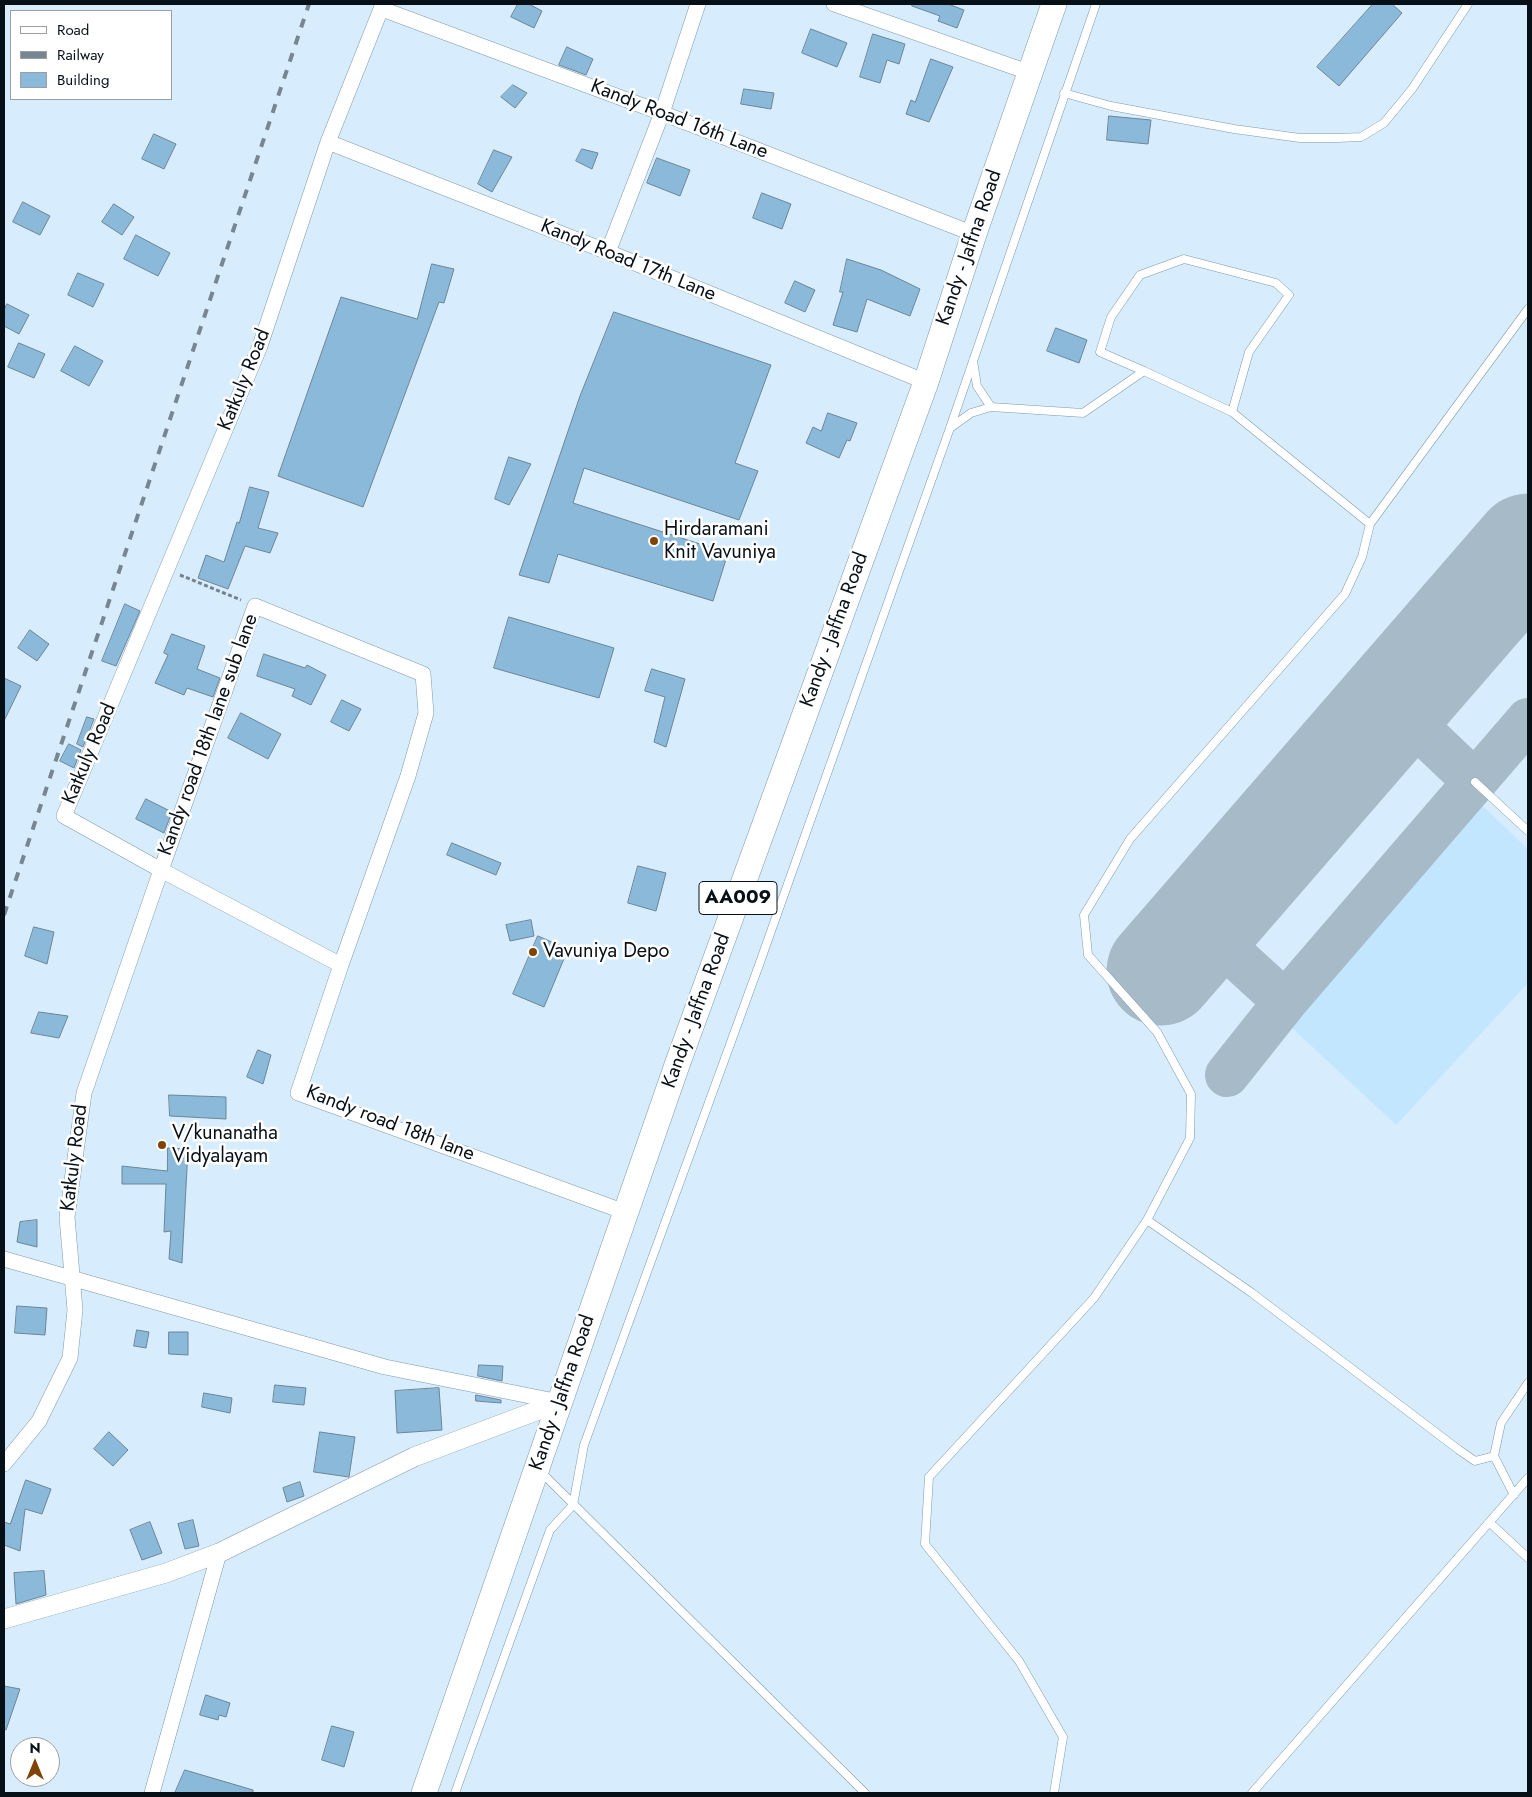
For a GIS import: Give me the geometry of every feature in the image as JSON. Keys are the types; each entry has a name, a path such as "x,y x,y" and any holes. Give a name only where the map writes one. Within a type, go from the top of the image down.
{"highway":[{"name":"Kandy - Jaffna Road","path":"424,1793 625,1212 926,382 974,234 1054,4"}],"street":[{"path":"608,252 662,113 698,4"},
{"path":"834,4 1031,74"},
{"name":"Kandy Road 16th Lane","path":"383,7 974,234"},
{"name":"Katkuly Road","path":"4,1464 39,1421 70,1358 75,1310 67,1217 84,1092 161,870 64,816 260,346 328,142 383,7"},
{"name":"Kandy Road 17th Lane","path":"328,142 608,252 926,382"},
{"name":"Kandy road 18th lane sub lane","path":"161,870 255,606 423,674 426,712 408,776 340,965"},
{"path":"161,870 340,965"},
{"name":"Kandy road 18th lane","path":"340,965 298,1093 625,1212"},
{"path":"4,1260 385,1366 560,1402"},
{"path":"4,1619 166,1573 219,1553 414,1457 560,1402"},
{"path":"152,1793 219,1553"}],"lane":[{"path":"455,1793 550,1530 573,1505 584,1445 762,956 950,428 1096,4"},
{"path":"1064,94 1111,106 1234,129 1300,138 1360,137 1384,123 1407,96 1468,4"},
{"path":"1232,412 1249,352 1289,295 1276,283 1184,259 1140,275 1111,317 1100,352 1232,412 1370,524"},
{"path":"1054,1793 1063,1737 1019,1661 925,1544 929,1477 1094,1298 1147,1220 1190,1138 1191,1094 1157,1032 1088,954 1084,915 1130,839 1345,594 1362,557 1370,524 1528,309"},
{"path":"973,360 977,386 991,407"},
{"path":"950,428 971,413 991,407 1084,413 1144,371"},
{"path":"1474,782 1528,831"},
{"path":"1147,1220 1252,1293 1475,1461 1494,1456"},
{"path":"1514,1495 1494,1456 1501,1423 1528,1383"},
{"path":"537,1469 866,1793"},
{"path":"1252,1793 1528,1478"},
{"path":"1489,1522 1528,1558"}],"path":[{"path":"168,570 255,606"}],"shaded area":[{"path":"1467,791 1528,849 1528,983 1396,1125 1276,1013"}],"building":[{"path":"518,4 529,4 542,11 534,28 511,17"},
{"path":"912,4 948,4 964,10 957,28 938,21 940,16 912,6"},
{"path":"1373,4 1392,4 1402,13 1339,86 1317,67"},
{"path":"811,29 847,43 837,67 802,53"},
{"path":"873,34 905,44 899,64 887,60 880,83 860,77"},
{"path":"567,47 593,59 586,75 559,65"},
{"path":"931,59 953,67 929,122 906,114 911,100 915,102"},
{"path":"513,85 527,93 515,108 501,97"},
{"path":"744,89 774,93 771,109 741,104"},
{"path":"1109,116 1151,120 1148,144 1107,140"},
{"path":"154,134 176,144 164,169 142,159"},
{"path":"582,149 598,153 592,169 576,161"},
{"path":"494,150 512,157 492,192 478,184"},
{"path":"657,158 690,170 680,196 647,183"},
{"path":"762,193 791,204 782,229 753,218"},
{"path":"23,202 50,216 40,235 13,222"},
{"path":"114,204 134,217 122,235 102,222"},
{"path":"136,235 170,253 158,276 124,259"},
{"path":"847,259 881,270 920,289 910,316 867,299 857,332 833,325 843,292 840,292"},
{"path":"432,264 454,269 444,303 439,302 363,507 278,476 341,297 417,319"},
{"path":"78,273 104,284 93,307 68,295"},
{"path":"795,281 815,290 805,312 785,303"},
{"path":"7,304 29,315 19,334 4,326 4,311"},
{"path":"614,312 771,365 735,463 758,471 739,520 584,468 573,503 728,553 713,601 558,554 549,583 519,575 580,396"},
{"path":"1056,328 1087,340 1079,363 1047,351"},
{"path":"19,343 45,354 34,378 8,367"},
{"path":"75,346 103,361 89,386 61,371"},
{"path":"828,413 857,423 850,441 847,440 839,458 806,443 813,427 821,431"},
{"path":"509,457 531,464 509,505 495,499"},
{"path":"250,487 269,492 258,528 278,533 270,553 245,546 228,589 198,578 206,555 224,562"},
{"path":"125,604 140,611 116,666 102,661"},
{"path":"509,617 614,648 599,698 494,668"},
{"path":"30,630 49,644 37,661 18,648"},
{"path":"172,634 205,646 197,669 220,678 213,697 187,688 184,695 155,683 168,655 164,653"},
{"path":"264,654 305,668 307,665 326,675 311,705 292,696 295,689 257,676"},
{"path":"652,669 685,679 666,747 654,742 665,697 645,691"},
{"path":"4,678 21,686 4,721"},
{"path":"342,700 361,709 349,731 331,722"},
{"path":"241,713 281,734 268,759 228,738"},
{"path":"87,717 94,719 83,747 77,744"},
{"path":"69,744 81,750 74,768 60,761"},
{"path":"146,799 172,812 164,833 136,819"},
{"path":"452,843 501,863 496,875 447,855"},
{"path":"638,866 666,873 656,911 628,903"},
{"path":"531,920 534,936 510,941 506,925"},
{"path":"34,927 54,932 47,964 25,956"},
{"path":"538,936 568,949 544,1007 513,994"},
{"path":"39,1012 68,1016 59,1038 31,1033"},
{"path":"258,1050 271,1055 263,1084 247,1077"},
{"path":"169,1095 226,1097 226,1119 170,1116"},
{"path":"168,1148 188,1149 182,1263 169,1259 171,1231 164,1232 166,1184 122,1184 122,1166 167,1171"},
{"path":"37,1220 37,1247 17,1242 20,1222"},
{"path":"17,1306 47,1308 45,1335 15,1333"},
{"path":"137,1330 149,1332 146,1348 134,1346"},
{"path":"169,1332 188,1332 188,1355 169,1354"},
{"path":"479,1365 503,1366 502,1381 478,1376"},
{"path":"275,1385 306,1388 304,1405 273,1402"},
{"path":"439,1388 442,1430 397,1433 395,1391"},
{"path":"204,1393 232,1398 230,1413 202,1407"},
{"path":"476,1395 501,1400 501,1403 476,1401"},
{"path":"109,1432 128,1450 113,1466 94,1449"},
{"path":"320,1432 355,1437 349,1477 314,1472"},
{"path":"26,1480 51,1489 42,1514 25,1509 20,1551 4,1545 4,1522 10,1524"},
{"path":"300,1482 304,1496 287,1502 283,1488"},
{"path":"193,1520 199,1546 185,1549 178,1524"},
{"path":"150,1522 162,1553 142,1560 130,1530"},
{"path":"44,1571 46,1595 16,1604 14,1573"},
{"path":"4,1686 20,1689 6,1730 4,1729"},
{"path":"206,1695 230,1703 226,1717 219,1715 218,1720 200,1715"},
{"path":"332,1726 354,1732 344,1767 322,1760"},
{"path":"185,1770 253,1790 253,1793 175,1793"}],"taxiway":[{"path":"1393,704 1475,782"},
{"path":"1227,1075 1285,1002 1528,720"},
{"path":"1201,925 1285,1002"}],"runway":[{"path":"1161,971 1528,548"}],"railway":[{"path":"4,915 309,4"}],"place":[{"name":"Hirdaramani Knit Vavuniya","path":"654,541"},
{"name":"Vavuniya Depo","path":"533,952"},
{"name":"V/kunanatha Vidyalayam","path":"162,1145"}]}
